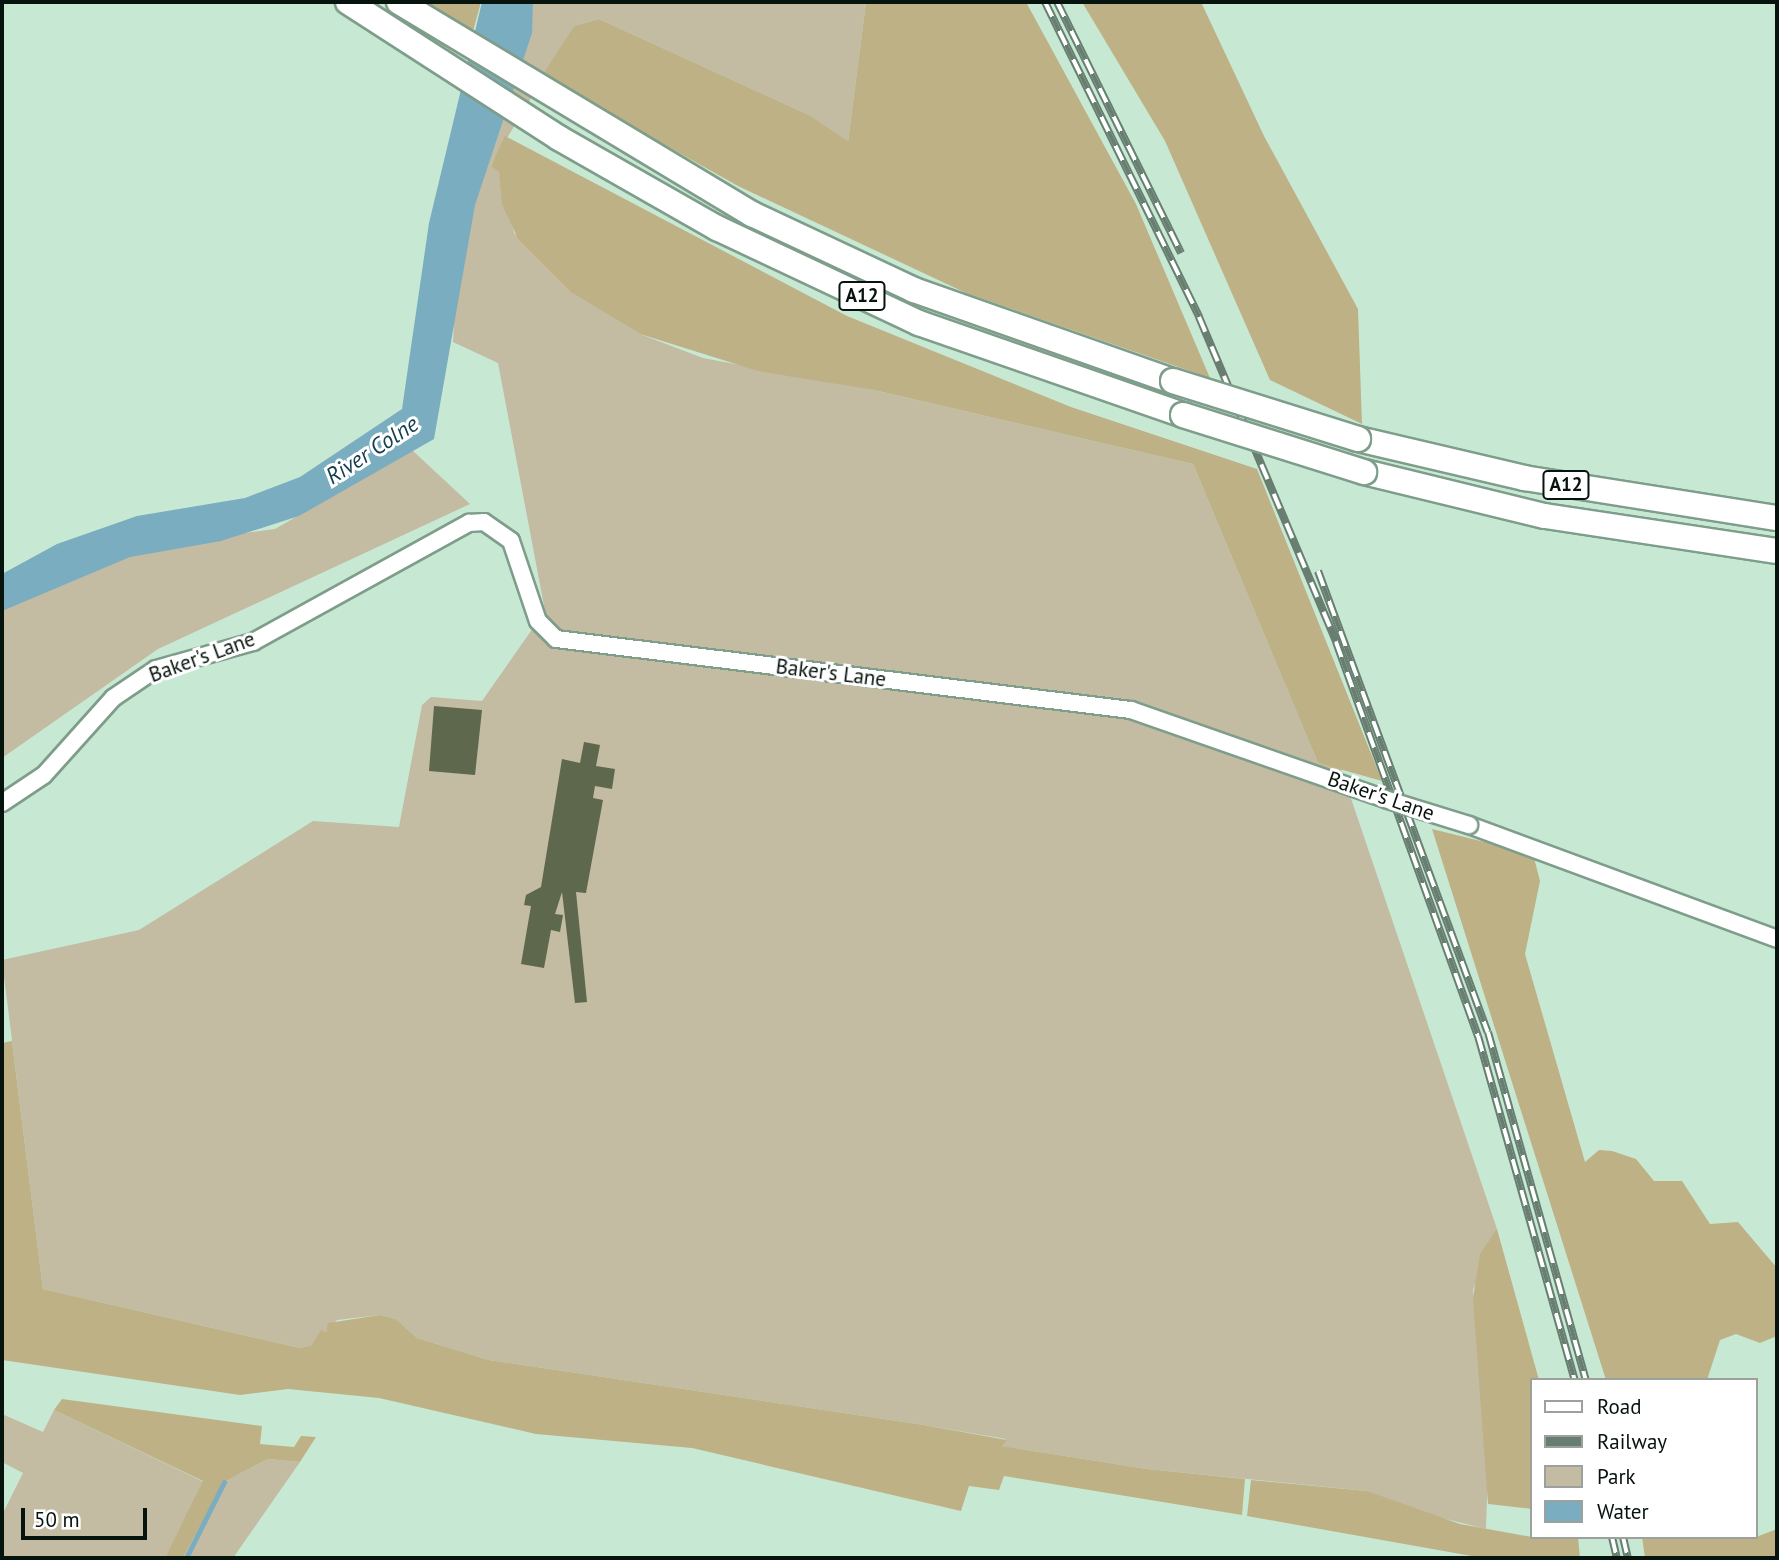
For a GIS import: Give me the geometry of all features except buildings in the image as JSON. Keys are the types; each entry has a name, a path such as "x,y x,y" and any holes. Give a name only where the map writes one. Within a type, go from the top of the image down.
{"highway":[{"name":"A12","path":"348,2 415,48 559,138 717,228 919,323 1183,415 1364,472 1545,516 1777,551"},
{"name":"A12","path":"399,2 577,114 752,214 914,290 1173,381 1358,439 1524,478 1777,518"}],"street":[{"name":"Baker's Lane","path":"2,803 44,775 113,698 156,669 253,642 469,523 484,522 510,541 538,621 556,639 1131,709 1388,800 1469,825 1777,939"}],"green space":[{"path":"505,2 866,2 848,141 811,116 599,19 574,26 491,165 499,172 514,233 572,292 640,334 703,358 874,390 1193,464 1318,763 1341,769 1497,1229 1473,1290 1488,1467 1486,1529 1406,1509 1367,1491 1147,1469 1001,1446 1006,1439 924,1425 489,1360 417,1338 396,1319 380,1315 337,1320 312,1345 300,1348 43,1289 2,960 139,930 313,821 399,827 422,705 431,697 482,701 545,611 498,363 453,342 462,180"},
{"path":"412,450 470,504 158,649 2,758 2,604 119,550 275,529"},
{"path":"54,1410 204,1482 165,1558 2,1558 2,1515 23,1473 2,1462 2,1414 43,1432"},
{"path":"268,1459 300,1462 233,1558 183,1558 224,1482"}],"shaded area":[{"path":"425,2 481,2 472,35 471,34"},
{"path":"866,2 1026,2 1136,204 1210,378 966,293 738,186 542,76 574,26 599,19 811,116 848,141"},
{"path":"1082,2 1201,2 1264,136 1358,309 1362,424 1270,380 1165,141"},
{"path":"505,136 847,316 1071,407 1257,469 1382,781 1318,763 1193,464 874,390 758,371 640,334 571,292 518,239 502,204 499,172 491,166"},
{"path":"1432,829 1533,854 1540,881 1525,954 1585,1162 1599,1150 1612,1151 1636,1159 1654,1181 1682,1181 1710,1224 1738,1222 1777,1268 1777,1336 1760,1343 1736,1334 1720,1340 1708,1378 1605,1378"},
{"path":"12,1041 43,1289 300,1348 312,1345 321,1330 326,1332 328,1323 380,1315 396,1319 417,1338 489,1360 924,1425 1007,1440 1002,1446 1147,1469 1245,1479 1242,1515 1004,1476 999,1490 969,1486 961,1511 692,1448 536,1434 379,1398 288,1389 240,1395 2,1360 2,1043"},
{"path":"1497,1229 1538,1378 1530,1378 1530,1509 1488,1504 1473,1298 1480,1254"},
{"path":"62,1399 262,1426 260,1444 294,1447 301,1436 316,1437 300,1462 268,1459 224,1482 183,1558 165,1558 203,1481 54,1410"},
{"path":"1251,1480 1367,1491 1460,1524 1530,1537 1530,1539 1578,1539 1580,1558 1483,1558 1247,1516"},
{"path":"1777,1529 1777,1558 1645,1558 1642,1539 1758,1539 1758,1536"}],"water":[{"name":"River Colne","path":"482,2 533,2 532,33 475,205 434,439 299,516 221,541 130,557 2,611 2,574 57,544 137,516 245,498 300,477 402,409 429,223"}],"waterway":[{"path":"186,1558 224,1482"}],"railway":[{"path":"1045,2 1199,317 1336,642 1478,1036 1574,1378"},
{"path":"1057,2 1181,253"},
{"path":"1318,571 1488,1032 1585,1378"},
{"path":"1612,1539 1617,1558"},
{"path":"1623,1539 1628,1558"}]}
